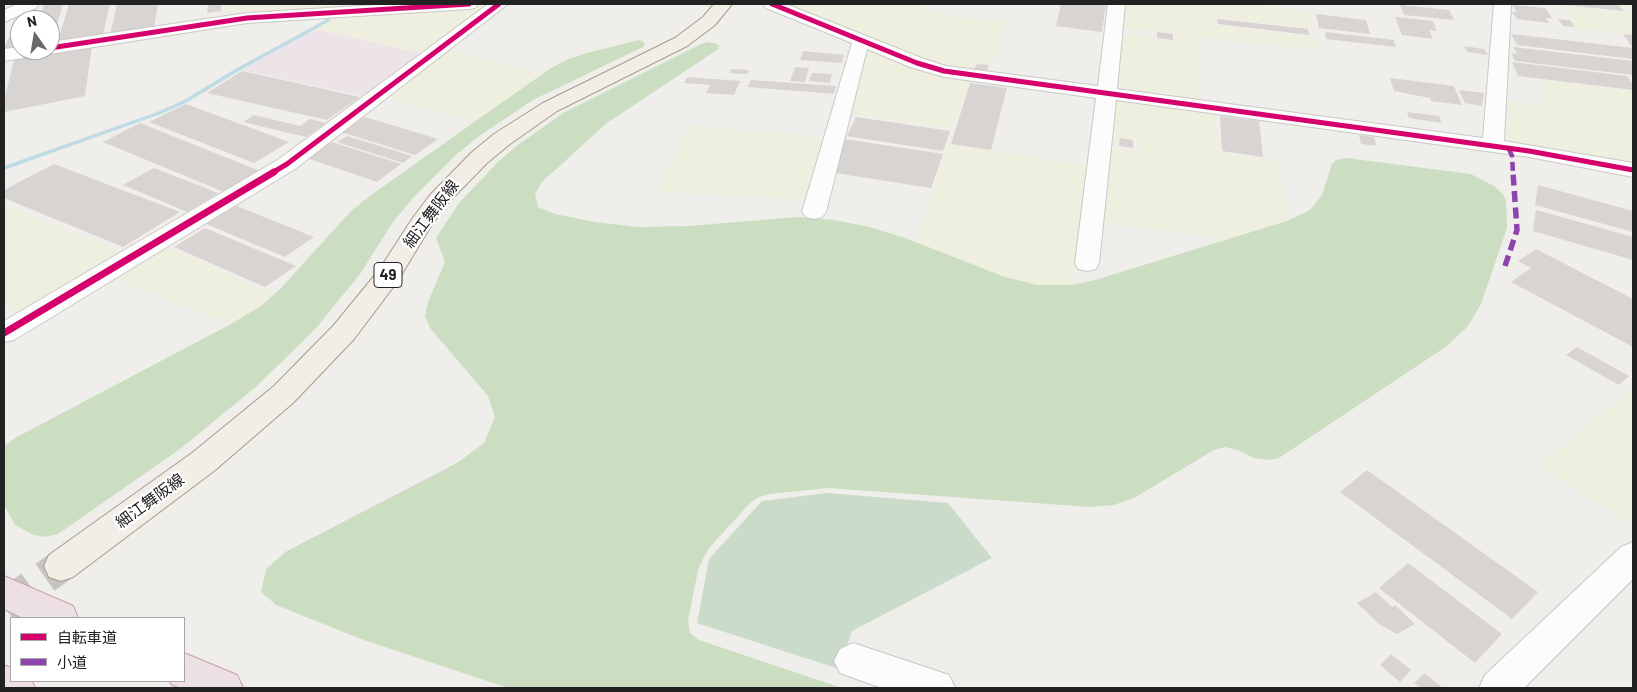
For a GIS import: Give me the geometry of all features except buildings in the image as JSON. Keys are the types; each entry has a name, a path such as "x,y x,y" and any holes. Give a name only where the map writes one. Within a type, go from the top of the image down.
{"highway":[{"path":"4,592 58,617"},
{"path":"185,671 224,688"},
{"path":"4,682 16,688"}],"main road":[{"name":"細江舞阪線","path":"60,566 204,462 290,388 344,332 368,303 438,200 458,178 487,152 525,122 550,107 681,42 710,22 723,4"}],"street":[{"path":"4,17 30,4"},
{"path":"60,46 246,18 346,8 469,4"},
{"path":"4,333 286,164 499,4"},
{"path":"772,4 917,63 944,71 1496,147 1565,157 1633,170"},
{"path":"1087,263 1117,4"},
{"path":"1496,147 1493,140 1503,4"},
{"path":"814,212 859,46 866,42"},
{"path":"1498,688 1633,557"},
{"path":"853,661 936,688"}],"shaded area":[{"path":"315,29 425,54 367,97 241,70"}],"green space":[{"path":"225,4 341,4 323,10 224,18"},
{"path":"782,4 926,4 923,12 1006,22 992,65 975,63 972,72 921,60"},
{"path":"1126,4 1246,4 1310,11 1314,29 1216,17 1216,25 1316,37 1319,51 1198,37 1199,102 1124,92 1117,88 1123,35 1175,41 1176,34 1123,28"},
{"path":"1621,4 1633,4 1633,35 1576,28 1561,6 1628,13"},
{"path":"483,6 486,8 425,54 315,29 342,15"},
{"path":"639,40 644,42 643,47 533,100 482,134 458,153 413,198 393,222 360,274 317,327 257,386 180,449 58,534 45,537 34,535 15,525 4,505 4,446 15,438 231,324 261,306 282,287 350,212 371,195 548,70 566,60 587,53"},
{"path":"708,42 719,46 717,50 607,123 542,182 535,194 538,207 555,214 594,222 638,227 689,226 797,217 834,220 870,227 905,238 1005,277 1038,285 1072,285 1095,280 1287,221 1310,210 1322,195 1332,164 1336,160 1346,158 1471,174 1494,186 1503,194 1506,201 1507,228 1481,304 1468,326 1447,346 1279,458 1267,460 1254,458 1238,450 1225,447 1214,450 1134,498 1114,505 1090,507 828,488 770,494 759,497 751,502 710,547 704,557 698,570 688,621 690,633 699,640 842,688 508,688 361,639 276,605 261,592 266,569 287,551 457,463 484,443 495,417 488,396 430,328 425,316 428,302 445,262 436,238 459,203 498,162 519,144 565,112"},
{"path":"448,49 542,74 476,121 384,97"},
{"path":"872,49 970,79 953,129 849,114 866,50"},
{"path":"1544,80 1633,91 1633,166 1514,145 1506,140 1508,99 1544,107"},
{"path":"1123,100 1217,113 1219,152 1280,162 1287,221 1229,239 1104,223 1111,148 1140,151 1140,141 1112,137 1116,102"},
{"path":"689,126 825,137 807,200 657,191"},
{"path":"948,144 1087,165 1072,285 1038,285 1005,277 916,243"},
{"path":"4,204 125,254 26,312 4,303"},
{"path":"163,245 274,294 261,306 231,324 109,277"},
{"path":"1633,388 1633,526 1539,466"},
{"path":"827,493 948,503 992,558 852,631 839,669 697,623 709,559 762,501"}],"waterway":[{"path":"4,168 159,113 184,102 237,70 329,20"}],"tunnel":[{"path":"4,606 61,566"}],"marked path":[{"path":"1505,266 1517,230 1512,156 1509,149"}],"cycle path":[{"path":"60,46 247,18 469,4"},
{"path":"4,333 287,164 499,4"},
{"path":"772,4 917,63 944,71 1529,151 1633,170"}]}
